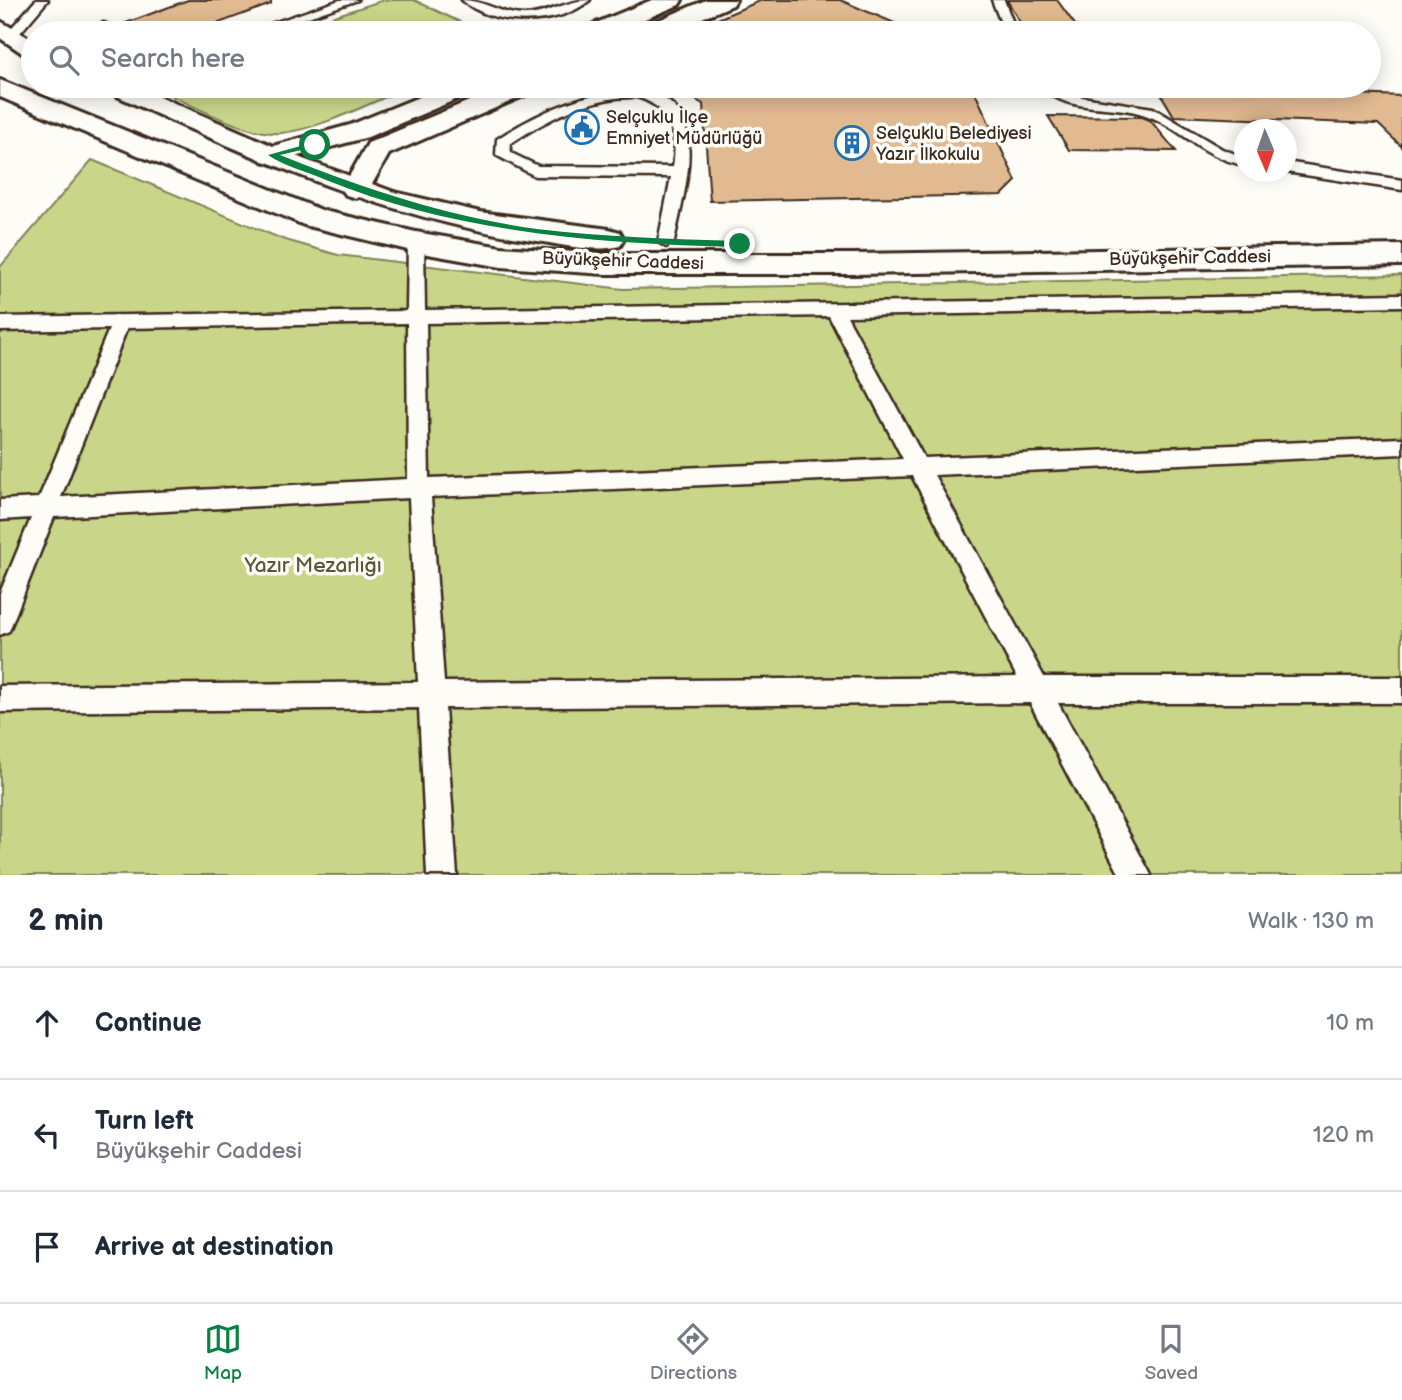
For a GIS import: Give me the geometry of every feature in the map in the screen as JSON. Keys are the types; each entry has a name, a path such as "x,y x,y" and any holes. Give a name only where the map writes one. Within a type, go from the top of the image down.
{"street":[{"path":"621,21 671,0"},
{"path":"676,21 725,0"},
{"name":"Büyükşehir Caddesi","path":"0,88 21,97"},
{"name":"Büyükşehir Caddesi","path":"24,98 315,218 416,242 501,257 605,264 854,264 1402,255"},
{"name":"Büyükşehir Caddesi","path":"142,98 356,189 424,208 535,232 666,242 818,245 1402,239"},
{"path":"356,189 368,140 445,98"},
{"path":"272,155 368,140 491,98"}],"lane":[{"path":"32,21 41,0"},
{"path":"287,21 352,0"},
{"path":"468,0 506,18 527,20 584,0"},
{"path":"998,0 1007,21"},
{"path":"599,98 518,130 502,142 504,155 535,171 678,172"},
{"path":"651,98 671,111 682,133 666,242"},
{"path":"1077,98 1127,105 1150,112 1199,145 1234,157"},
{"path":"1297,169 1402,185"},
{"path":"416,242 419,488 442,875"},
{"path":"0,324 1402,300"},
{"path":"834,309 1136,875"},
{"path":"0,623 121,321"},
{"path":"0,510 419,488 1402,446"},
{"path":"0,699 1035,690 1402,691"}],"green space":[{"path":"384,0 414,0 458,21 319,21"},
{"path":"176,98 383,98 313,126 281,133 250,129"},
{"name":"Yazır Mezarlığı","path":"92,160 282,239 338,255 623,289 1402,275 1402,875 0,875 0,267"}],"building":[{"path":"188,0 271,0 271,4 224,21 131,21"},
{"path":"762,0 840,0 890,21 713,21"},
{"path":"1007,0 1057,0 1072,21 1019,21"},
{"path":"1402,96 1402,147 1378,124 1174,116 1163,98"},
{"name":"Selçuklu Belediyesi Yazır İlkokulu","path":"692,98 978,98 1016,181 1002,195 710,201 703,104"},
{"path":"1048,116 1142,117 1150,120 1176,151 1069,150"}],"place":[{"name":"Selçuklu İlçe Emniyet Müdürlüğü","path":"582,127"},
{"name":"Selçuklu Belediyesi Yazır İlkokulu","path":"852,143"}],"route":[{"path":"315,145 272,155 356,189 424,208 535,232 666,242 740,244"}]}
